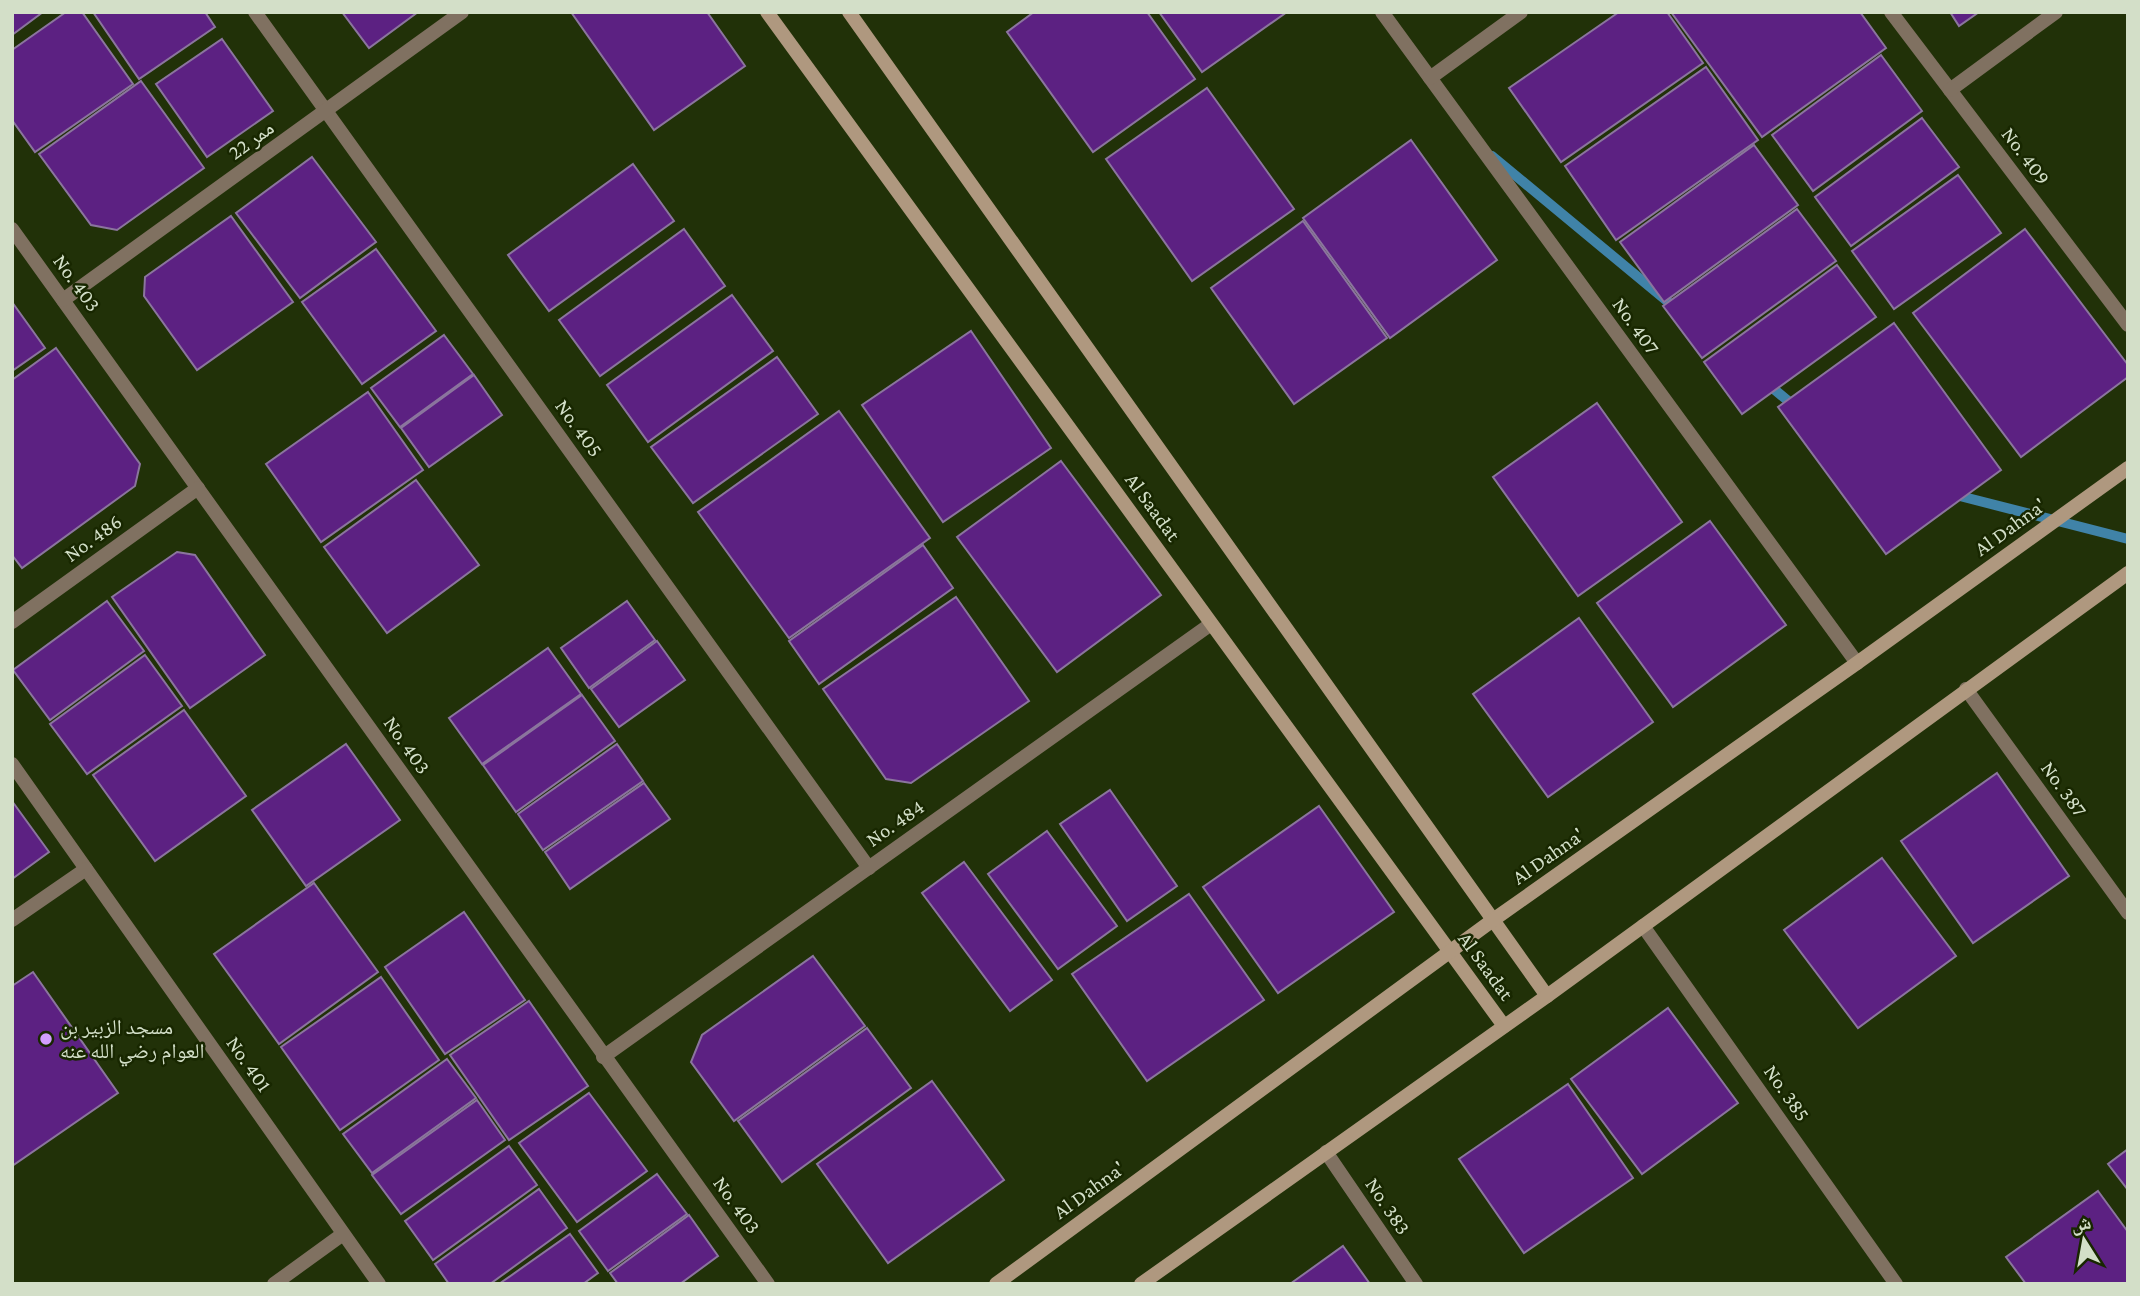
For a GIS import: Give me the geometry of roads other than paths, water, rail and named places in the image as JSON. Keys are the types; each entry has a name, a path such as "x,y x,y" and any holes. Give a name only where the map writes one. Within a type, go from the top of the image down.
{"street":[{"name":"No. 405","path":"255,12 869,867"},
{"name":"ممر 22","path":"63,300 462,12"},
{"name":"Al Saadat","path":"767,12 1504,1027"},
{"name":"Al Saadat","path":"849,12 1547,996"},
{"name":"No. 407","path":"1382,12 1857,663"},
{"path":"1430,78 1521,12"},
{"name":"No. 409","path":"1891,12 2128,326"},
{"path":"1950,90 2056,12"},
{"name":"No. 403","path":"12,229 768,1284"},
{"name":"Al Dahna'","path":"996,1284 1493,920 2128,468"},
{"name":"No. 486","path":"12,622 198,488"},
{"path":"1141,1284 1504,1027 2128,573"},
{"name":"No. 484","path":"603,1057 1212,624"},
{"name":"No. 387","path":"1966,690 2128,912"},
{"name":"No. 401","path":"12,765 379,1284"},
{"path":"12,920 86,869"},
{"name":"No. 385","path":"1643,926 1896,1284"},
{"name":"No. 383","path":"1326,1152 1416,1284"},
{"path":"274,1284 343,1234"}],"waterway":[{"path":"1492,156 1679,311"},
{"path":"1764,381 1798,409"},
{"path":"1952,494 2128,539"}],"place":[{"name":"مسجد الزبير بن العوام رضي الله عنه","path":"46,1039"}]}
